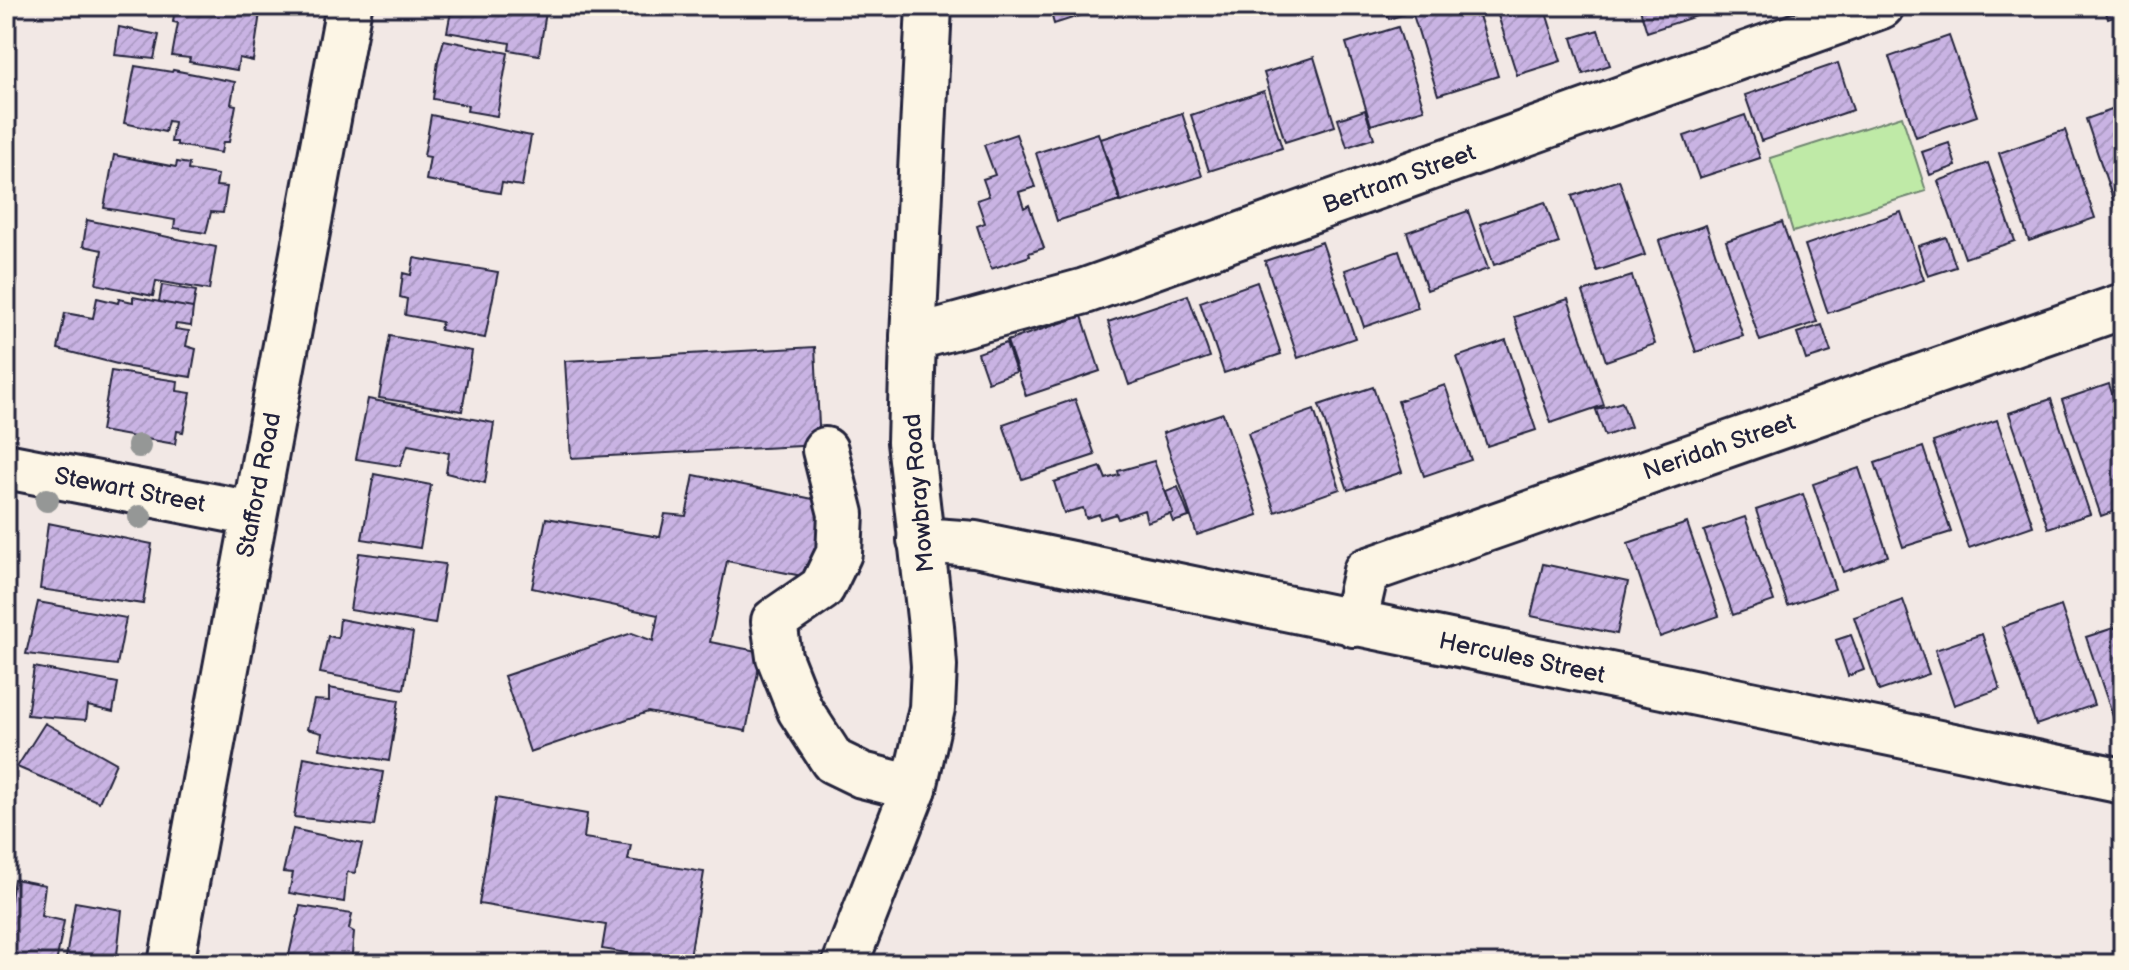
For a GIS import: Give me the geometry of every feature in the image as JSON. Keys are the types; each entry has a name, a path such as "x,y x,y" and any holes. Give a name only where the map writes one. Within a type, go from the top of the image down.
{"street":[{"name":"Stafford Road","path":"171,964 349,6"},
{"name":"Mowbray Road","path":"845,964 914,788 932,708 934,666 910,442 929,6"},
{"name":"Bertram Street","path":"913,338 1085,291 1881,6"},
{"name":"Neridah Street","path":"1354,624 1366,571 2123,306"},
{"path":"825,450 841,514 839,553 822,588 774,621 779,657 800,710 833,761 862,775 914,788"},
{"name":"Stewart Street","path":"6,466 253,514"},
{"name":"Hercules Street","path":"920,540 975,544 2123,781"}],"green space":[{"path":"1902,116 1926,191 1793,232 1770,158"}],"building":[{"path":"175,6 261,6 253,61 239,58 237,70 172,56 178,23 173,22"},
{"path":"452,6 534,6 534,9 546,12 539,55 509,50 510,43 447,32"},
{"path":"1049,6 1110,6 1054,24"},
{"path":"1384,6 1402,6 1404,14 1389,19"},
{"path":"1476,6 1498,76 1438,95 1411,8"},
{"path":"1495,6 1544,6 1561,61 1517,75"},
{"path":"1639,6 1710,6 1712,11 1647,32"},
{"path":"2104,6 2123,6 2123,14 2108,19"},
{"path":"119,27 159,35 154,59 115,55"},
{"path":"1398,27 1424,109 1371,125 1346,43"},
{"path":"1598,30 1610,65 1583,74 1572,38"},
{"path":"1949,36 1977,116 1916,137 1889,57"},
{"path":"444,40 508,53 497,116 467,111 468,105 433,99"},
{"path":"1314,57 1335,126 1285,142 1264,73"},
{"path":"1838,63 1853,110 1761,141 1745,95"},
{"path":"135,66 235,82 231,104 236,105 229,142 223,142 221,153 171,142 174,122 168,121 165,132 124,123"},
{"path":"1264,91 1282,148 1209,171 1191,115"},
{"path":"2123,106 2123,215 2119,217 2086,119"},
{"path":"1365,110 1374,138 1347,147 1338,119"},
{"path":"1182,113 1202,176 1121,202 1101,139"},
{"path":"431,115 531,136 522,186 502,183 500,193 426,180 430,157 424,156"},
{"path":"1745,115 1760,158 1699,178 1684,136"},
{"path":"2065,130 2095,218 2029,241 1999,153"},
{"path":"1098,133 1120,201 1057,221 1036,153"},
{"path":"1016,134 1035,187 1019,192 1024,208 1029,205 1044,248 991,269 977,226 985,223 977,200 989,196 983,179 995,175 984,145"},
{"path":"1949,143 1956,166 1930,175 1922,152"},
{"path":"114,155 176,167 177,162 189,164 188,170 218,175 216,186 227,187 223,213 211,212 206,233 174,228 175,220 104,208"},
{"path":"1988,163 2015,241 1965,258 1938,181"},
{"path":"1619,180 1645,255 1597,271 1572,196"},
{"path":"1545,202 1559,243 1494,265 1480,224"},
{"path":"1468,211 1488,269 1427,290 1407,232"},
{"path":"1901,212 1924,280 1828,313 1805,245"},
{"path":"87,220 216,247 209,290 156,281 153,296 96,284 102,250 83,246"},
{"path":"1782,222 1817,322 1760,341 1726,241"},
{"path":"1706,225 1743,336 1696,352 1659,241"},
{"path":"1946,237 1956,267 1928,276 1918,246"},
{"path":"1322,242 1355,338 1298,358 1265,261"},
{"path":"1399,251 1418,308 1364,327 1345,270"},
{"path":"414,258 498,272 485,338 440,330 442,322 405,315 407,299 400,297 403,273 411,275"},
{"path":"1632,276 1655,344 1606,361 1583,292"},
{"path":"6,279 17,281 7,334 6,334"},
{"path":"1257,282 1281,354 1224,373 1200,302"},
{"path":"162,285 196,291 193,308 159,302"},
{"path":"1188,295 1210,357 1129,385 1108,322"},
{"path":"133,297 193,308 191,326 176,324 175,329 189,331 186,346 196,349 191,377 129,367 58,349 65,313 93,318 97,298 118,303 119,299 133,302"},
{"path":"1568,299 1604,405 1551,423 1514,317"},
{"path":"1082,316 1100,371 1026,396 1007,341"},
{"path":"1822,325 1831,352 1806,360 1797,333"},
{"path":"390,336 472,351 462,411 379,398"},
{"path":"1506,340 1536,430 1487,446 1457,357"},
{"path":"1006,343 1016,372 988,382 978,353"},
{"path":"815,347 820,445 571,458 565,361"},
{"path":"111,371 178,381 177,391 191,393 183,432 177,431 175,444 101,431"},
{"path":"2109,384 2123,427 2123,508 2101,516 2062,400"},
{"path":"1445,385 1471,460 1424,476 1398,401"},
{"path":"1373,387 1402,472 1348,490 1319,405"},
{"path":"368,399 494,423 485,483 446,473 449,453 408,445 400,466 356,459"},
{"path":"1075,399 1095,455 1022,479 1003,424"},
{"path":"2051,399 2090,514 2048,528 2009,413"},
{"path":"1622,402 1631,427 1605,436 1596,410"},
{"path":"1314,410 1340,489 1275,512 1248,433"},
{"path":"1223,413 1258,515 1197,535 1163,433"},
{"path":"1997,420 2033,526 1969,548 1933,442"},
{"path":"1923,447 1951,532 1903,547 1875,463"},
{"path":"1154,461 1173,513 1147,522 1144,510 1118,519 1116,514 1100,519 1099,514 1086,518 1083,508 1064,513 1054,482 1101,467 1106,479 1119,475 1118,471"},
{"path":"1859,468 1888,556 1843,572 1813,484"},
{"path":"374,474 431,485 420,548 362,539"},
{"path":"694,475 833,503 817,579 727,561 710,642 762,652 746,731 648,712 530,752 504,676 632,633 653,641 658,615 532,588 546,518 660,537 665,514 686,516"},
{"path":"1178,487 1189,517 1173,522 1166,492"},
{"path":"1803,494 1835,589 1788,606 1756,510"},
{"path":"1745,517 1774,601 1733,615 1704,531"},
{"path":"48,523 152,544 143,604 40,589"},
{"path":"1687,523 1719,616 1660,637 1628,543"},
{"path":"359,553 445,564 435,624 350,610"},
{"path":"1543,564 1628,582 1617,634 1531,616"},
{"path":"1903,600 1929,674 1879,691 1854,617"},
{"path":"38,602 126,618 117,665 26,654"},
{"path":"2061,606 2094,705 2036,725 2002,627"},
{"path":"340,619 413,633 404,689 320,673 328,636 338,638"},
{"path":"2123,625 2123,736 2120,737 2086,637"},
{"path":"1982,634 2000,689 1954,705 1935,650"},
{"path":"1851,635 1864,670 1848,676 1836,640"},
{"path":"34,667 118,683 113,712 88,706 86,720 27,715"},
{"path":"329,688 399,700 389,761 320,749 322,733 307,729 314,700 329,701"},
{"path":"45,723 116,763 99,802 17,767"},
{"path":"304,757 383,772 374,826 294,817"},
{"path":"496,798 587,814 584,838 631,845 628,860 704,872 689,963 602,949 606,925 479,904"},
{"path":"6,825 16,827 6,884"},
{"path":"293,829 362,844 355,873 347,872 344,902 289,893 293,873 283,872"},
{"path":"14,879 45,885 41,916 64,921 56,964 30,964 31,961 6,958 6,932"},
{"path":"75,902 122,910 116,964 65,964"},
{"path":"300,906 352,914 349,929 354,932 351,964 289,955"}]}
